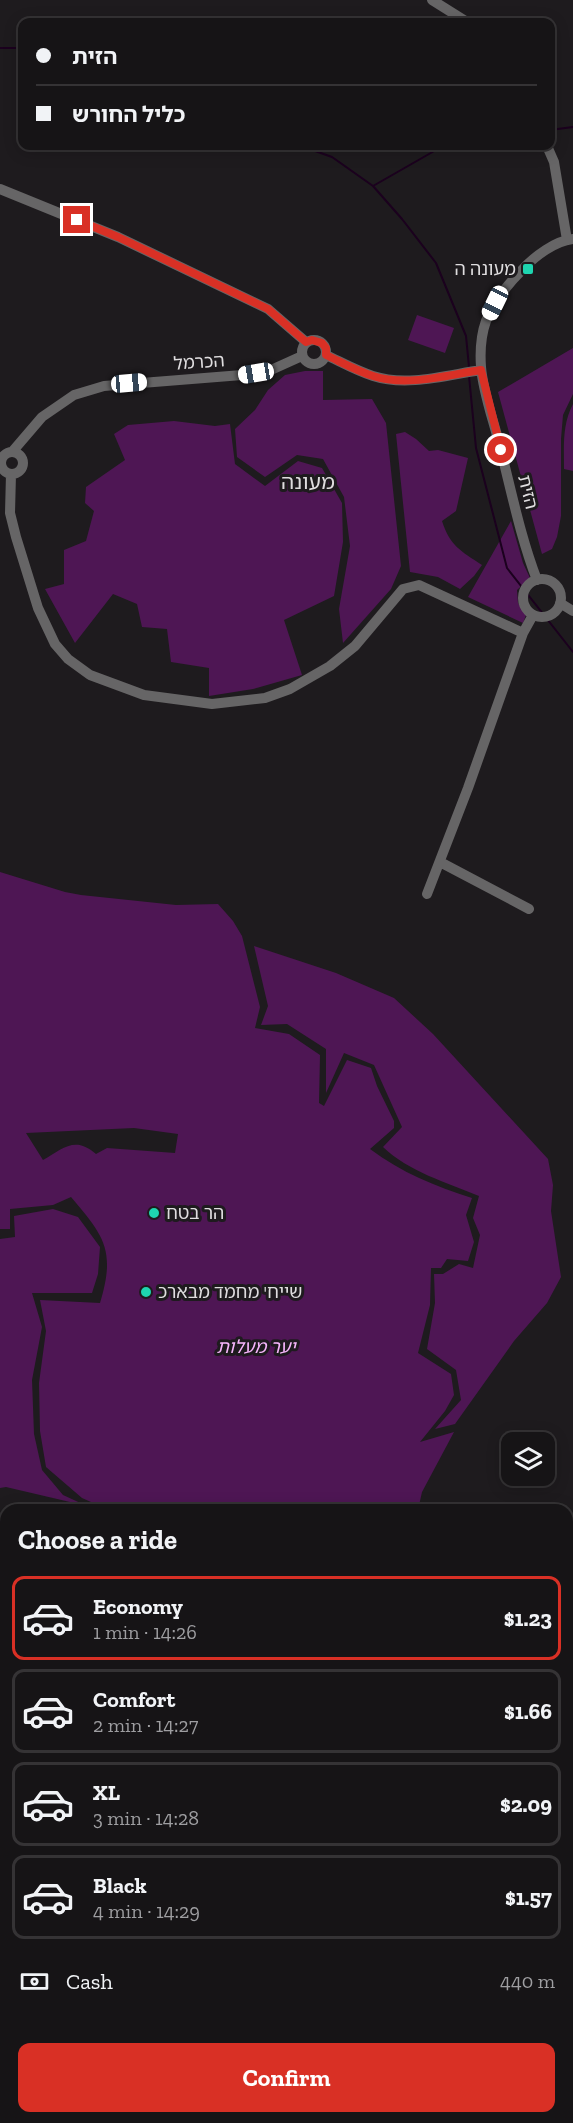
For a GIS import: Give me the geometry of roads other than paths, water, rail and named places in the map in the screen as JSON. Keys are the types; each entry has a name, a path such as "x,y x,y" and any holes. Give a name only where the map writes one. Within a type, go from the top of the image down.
{"street":[{"path":"432,0 461,18"},
{"path":"549,150 554,162 570,239"},
{"path":"0,189 118,237 268,309 306,342"},
{"name":"הזית","path":"537,580 527,556 481,370 481,352 485,322 511,281 534,258 570,239"},
{"path":"319,341 324,345 326,355 316,364 308,362 302,356 302,348 306,342 319,341"},
{"path":"326,355 374,376 394,380 423,379 481,370"},
{"name":"הכרמל","path":"6,453 42,417 74,394 104,386 242,375 271,370 302,356"},
{"path":"4,470 18,472 23,465 19,454 6,453 0,462 4,470 16,537 38,608 55,644 68,659 90,675 144,695 178,701 223,703 265,698 290,689 330,666 355,646 403,589 419,585 523,633"},
{"path":"544,580 555,585 559,590 560,603 552,615 546,617 533,615 526,608 523,596 531,583 544,580"},
{"path":"560,603 573,611"},
{"path":"427,894 523,633 533,615"},
{"path":"440,862 529,909"}],"waterway":[{"path":"0,48 18,48"},
{"path":"555,129 573,127"},
{"path":"312,150 332,157 373,186 436,263 466,336 469,367"},
{"path":"373,186 436,150"},
{"path":"469,376 476,448 507,568 573,652"}],"place":[{"name":"מעונה ה","path":"528,269"},
{"name":"הר בטח","path":"154,1213"},
{"name":"שייח' מחמד מבארכ","path":"146,1292"}],"district":[{"name":"מעונה","path":"308,481"}],"park label":[{"name":"יער מעלות","path":"256,1347"}]}
